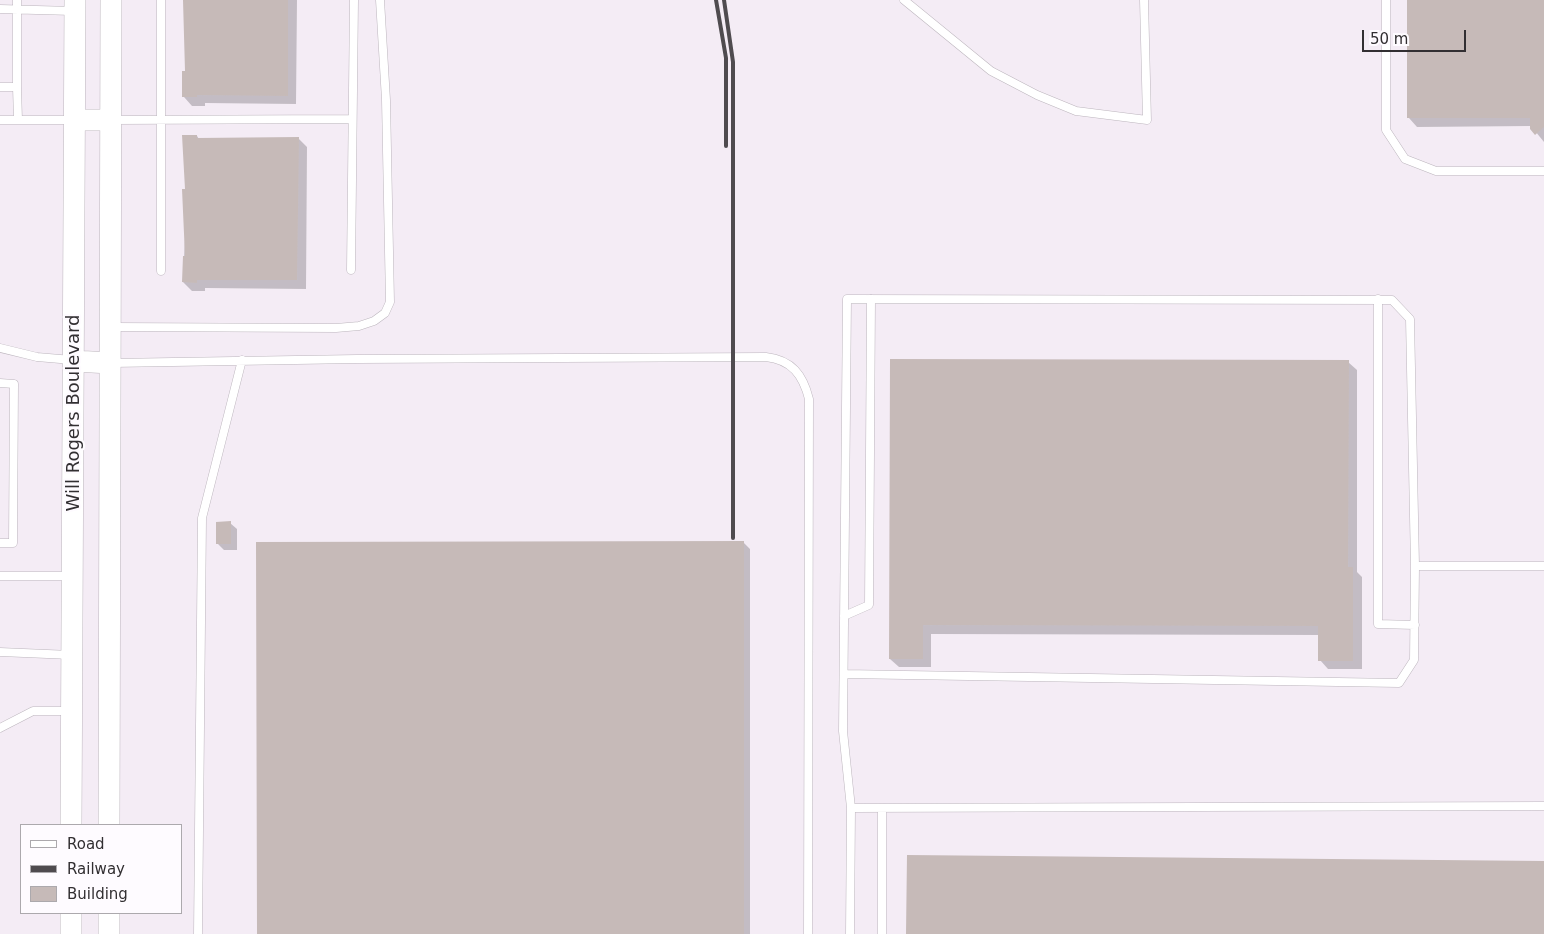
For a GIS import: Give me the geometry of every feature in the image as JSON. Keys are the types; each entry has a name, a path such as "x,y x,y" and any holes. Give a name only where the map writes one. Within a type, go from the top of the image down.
{"main road":[{"name":"Will Rogers Boulevard","path":"109,824 111,0"},
{"name":"Will Rogers Boulevard","path":"72,824 75,5"},
{"path":"75,120 111,120"},
{"path":"74,361 110,363"},
{"path":"71,914 71,934"},
{"path":"108,914 108,934"}],"lane":[{"path":"17,0 18,120"},
{"path":"161,0 161,271"},
{"path":"351,270 354,0"},
{"path":"110,327 336,328 360,326 374,321 385,313 390,302 390,265 386,100 380,0"},
{"path":"904,0 991,71 1037,95 1076,111 1147,120 1144,0"},
{"path":"1386,0 1386,130 1405,159 1436,172 1544,171"},
{"path":"0,9 75,5"},
{"path":"0,87 17,87"},
{"path":"111,120 352,119"},
{"path":"0,120 75,120"},
{"path":"844,674 1399,683 1414,660 1415,566 1410,319 1392,300 1378,299 847,299 843,731 851,808 850,934"},
{"path":"844,616 869,605 871,299"},
{"path":"1378,299 1378,624 1415,625"},
{"path":"0,348 37,357 74,361"},
{"path":"110,363 242,360 766,358 783,361 799,373 805,384 809,399 808,934"},
{"path":"198,934 202,518 242,360"},
{"path":"0,383 14,384 13,543 0,543"},
{"path":"1415,566 1544,566"},
{"path":"0,576 73,576"},
{"path":"0,652 72,655"},
{"path":"0,728 33,711 72,711"},
{"path":"851,808 1544,806"},
{"path":"882,808 882,934"}],"building":[{"path":"183,0 288,0 288,96 197,95 197,97 182,97 182,71 185,71"},
{"path":"1407,0 1544,0 1544,127 1535,135 1530,129 1530,118 1407,118"},
{"path":"182,135 197,135 197,138 299,137 297,280 197,280 197,283 182,282 183,256 185,256 182,189 185,189"},
{"path":"890,359 1349,360 1348,567 1353,567 1353,661 1318,661 1318,626 923,625 923,659 889,659"},
{"path":"231,521 231,544 216,544 216,522"},
{"path":"744,541 744,934 257,934 256,542"},
{"path":"907,855 1544,861 1544,934 906,934"}],"railway":[{"path":"716,0 726,58 726,146"},
{"path":"724,0 733,62 733,538"}]}
